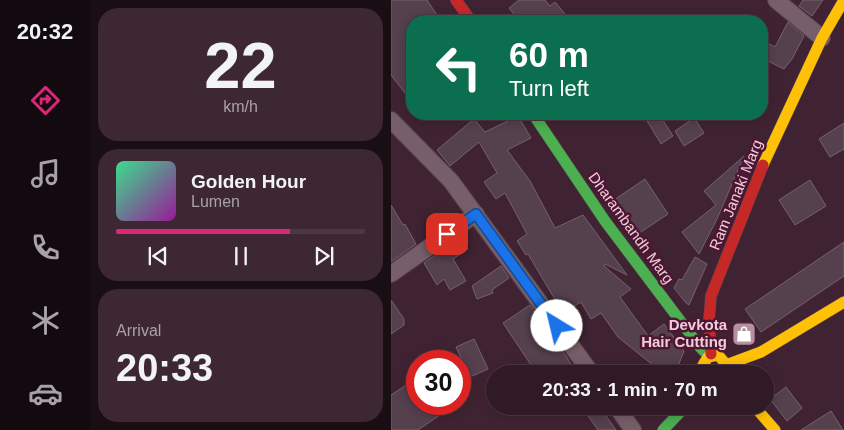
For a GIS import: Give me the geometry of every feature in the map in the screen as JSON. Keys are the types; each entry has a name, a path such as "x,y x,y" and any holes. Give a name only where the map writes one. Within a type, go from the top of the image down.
{"main road":[{"path":"457,0 467,15"},
{"name":"Ram Janaki Marg","path":"703,365 710,355 709,320 711,296 758,176 822,38 844,0"},
{"name":"Dharambandh Marg","path":"537,120 605,221 700,347 710,355 721,357 723,365"},
{"path":"736,365 844,302"},
{"path":"663,430 677,415"},
{"path":"761,415 775,430"}],"street":[{"path":"776,0 822,38"},
{"path":"391,120 451,181 585,365"},
{"path":"391,274 476,214"},
{"path":"622,415 633,430"}],"building":[{"path":"391,0 427,0 437,15 406,15 406,94 391,75"},
{"path":"519,0 545,0 550,6 555,2 566,15 514,15 509,8"},
{"path":"803,0 823,0 812,16 799,6"},
{"path":"788,22 804,36 792,59 784,69 768,61 768,43 775,47"},
{"path":"475,120 485,132 510,120 520,120 531,138 507,150 530,181 555,228 583,215 627,275 605,264 604,266 631,289 620,297 648,336 664,324 684,351 679,365 653,365 618,337 601,313 591,319 581,302 563,313 528,254 526,255 517,241 527,234 505,193 496,199 484,182 497,173 479,142 450,166 437,150"},
{"path":"647,120 663,120 673,136 661,144"},
{"path":"691,120 695,120 704,133 684,146 675,131"},
{"path":"844,123 844,149 830,157 819,139"},
{"path":"744,156 717,219 699,254 682,232 716,205 704,191"},
{"path":"645,179 668,214 635,236 611,202"},
{"path":"810,180 826,206 795,225 779,200"},
{"path":"391,205 403,225 405,224 416,244 391,262"},
{"path":"460,238 468,249 453,259 466,281 450,290 444,279 437,285 424,263"},
{"path":"844,242 844,276 761,332 745,309"},
{"path":"695,257 707,264 689,305 674,288 679,279 682,280"},
{"path":"501,266 509,278 492,290 493,293 477,299 472,286"},
{"path":"391,300 404,319 404,325 391,334"},
{"path":"530,305 572,365 531,365 503,323"},
{"path":"474,339 486,365 486,370 471,377 471,350 457,350 456,347"},
{"path":"406,385 406,415 440,415 418,430 391,430 391,395"},
{"path":"786,387 802,408 787,421 774,404 774,396"},
{"path":"831,411 843,430 801,430"},
{"path":"587,415 605,415 616,430 598,430"}],"traffic: fast":[{"path":"537,120 605,221 700,347 709,356"},
{"path":"663,430 677,415"}],"traffic: slow":[{"path":"763,165 822,38 844,0"},
{"path":"726,365 761,352 844,302"},
{"path":"703,365 708,357 718,355 725,365"},
{"path":"762,415 775,430"}],"traffic: jam":[{"path":"456,0 467,15"},
{"path":"711,354 709,320 711,296 763,165"}],"place":[{"name":"Devkota Hair Cutting","path":"744,334"}],"route":[{"path":"447,234 476,214 557,326"}]}
